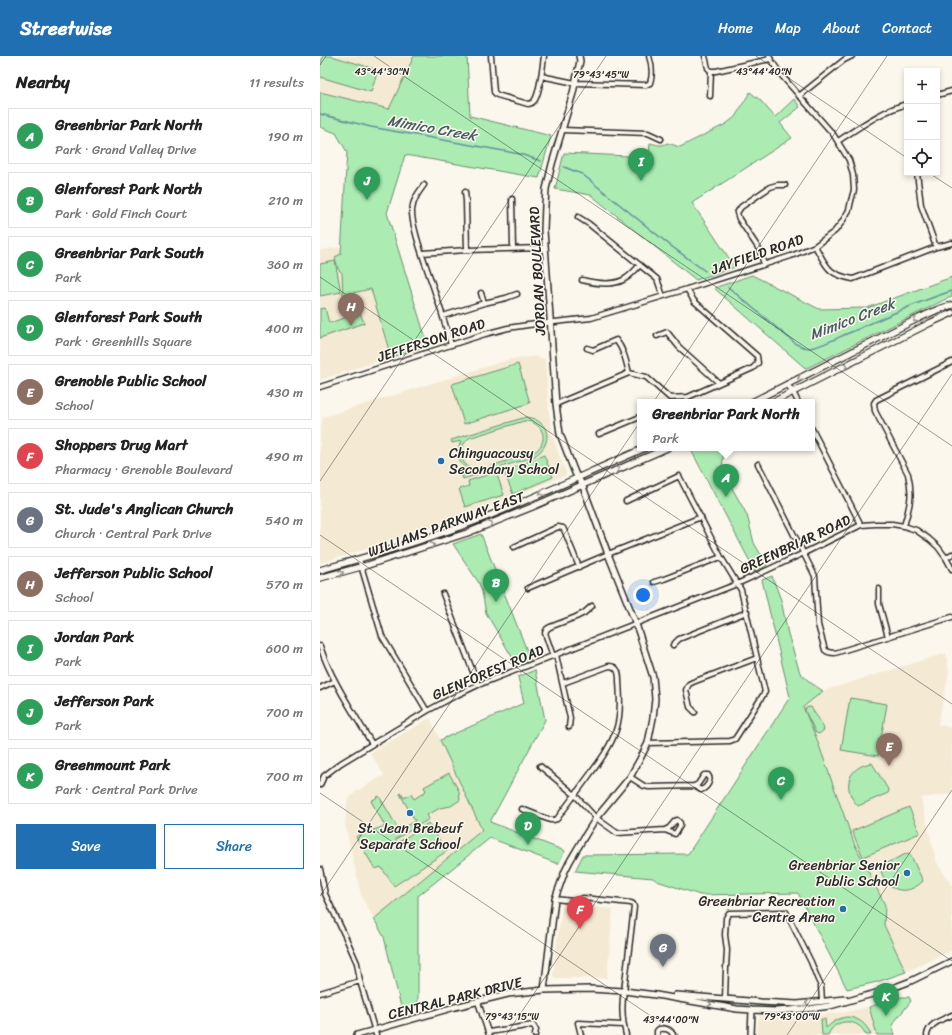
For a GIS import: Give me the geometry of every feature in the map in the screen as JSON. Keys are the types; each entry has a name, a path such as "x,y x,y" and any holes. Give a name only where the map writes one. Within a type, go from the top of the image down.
{"main road":[{"path":"758,399 915,320 952,304"},
{"path":"779,399 930,322 952,313"},
{"name":"WILLIAMS PARKWAY EAST","path":"320,570 435,535 490,515 638,451"},
{"name":"WILLIAMS PARKWAY EAST","path":"320,578 361,567 467,533 660,451"}],"street":[{"path":"491,56 494,92 497,95 528,104 533,103 536,100 544,56"},
{"name":"JORDAN BOULEVARD","path":"544,990 555,899 565,871 596,818 630,777 639,761 648,743 655,699 653,677 636,624 582,484 575,473 560,434 556,404 544,205 546,189 575,83 580,61 579,56"},
{"path":"541,76 575,83 646,85 650,83 652,78 652,68 649,56"},
{"path":"705,56 708,68 711,72 710,96"},
{"path":"841,56 844,60"},
{"path":"799,96 844,60 852,56"},
{"path":"711,72 770,57"},
{"name":"JAYFIELD ROAD","path":"551,323 591,318 791,256 815,246 835,231 849,210 852,201 854,190 853,175 849,160 838,141 782,76 770,57"},
{"path":"940,94 952,91"},
{"path":"838,141 875,117 893,108 904,105"},
{"path":"562,130 648,134 661,139"},
{"path":"917,176 921,205 936,247"},
{"path":"764,264 759,249 739,219 737,213 741,207 770,187 786,184"},
{"path":"424,185 415,198 412,217 451,345"},
{"path":"465,192 467,250"},
{"path":"512,199 513,249"},
{"path":"578,217 589,224 657,279 664,296"},
{"path":"815,246 825,265 832,273 841,277 853,278 936,247 952,243"},
{"path":"422,253 546,248"},
{"path":"582,280 591,283 612,284 624,280 640,265"},
{"path":"675,399 688,397 753,368 758,363 757,356 694,300 687,289"},
{"path":"481,293 484,303"},
{"path":"443,316 517,294"},
{"name":"JEFFERSON ROAD","path":"320,387 485,334 508,328 551,323"},
{"path":"657,336 667,332 679,347 719,383"},
{"path":"587,348 593,350 616,340 621,346 629,373"},
{"path":"904,526 912,494 908,474 875,411 874,403 876,400 952,362"},
{"path":"556,404 629,373 646,377 667,399"},
{"path":"787,384 796,399"},
{"path":"600,434 637,418"},
{"path":"815,435 861,525"},
{"path":"758,464 815,576 818,625 824,650 835,653 952,617"},
{"path":"626,501 679,476 721,557 741,590 765,692 735,738 730,741 648,743"},
{"path":"528,588 701,517"},
{"name":"GREENBRIAR ROAD","path":"636,624 738,584 861,525 882,523 904,526 916,530 938,547 952,569"},
{"path":"514,547 558,527 563,528 579,567"},
{"path":"946,558 952,554"},
{"path":"654,582 721,557"},
{"path":"359,559 382,636 427,711"},
{"path":"880,589 879,604 888,637"},
{"path":"443,594 478,685"},
{"path":"569,727 570,718 563,683 545,633 550,627 584,613 592,606"},
{"path":"673,644 679,639 747,612"},
{"name":"GLENFOREST ROAD","path":"320,785 324,776 341,763 427,711 457,695 478,685 636,624"},
{"path":"320,646 335,681 372,744"},
{"path":"695,712 690,707 686,690 689,684 757,658"},
{"path":"522,809 550,820 557,819 603,755 610,744 617,726 620,708 619,675 617,669 613,666 609,666 563,683"},
{"path":"320,688 335,681"},
{"path":"540,766 575,795 596,818 617,833 666,830"},
{"path":"320,773 324,776"},
{"path":"630,777 644,786 649,787 694,786"},
{"path":"320,869 325,894 356,962 375,1033"},
{"path":"555,899 573,901 583,898 633,904 634,907 622,1003 622,1017 626,1035"},
{"path":"725,999 727,950 726,918 729,913 786,912 821,986 822,1001"},
{"name":"CENTRAL PARK DRIVE","path":"357,1035 375,1033 455,1007 508,994 544,990 590,989 624,991 737,1009 752,1010 776,1011 815,1008 830,1006 888,989 910,981 952,961"},
{"path":"320,993 360,981"},
{"name":"CENTRAL PARK DRIVE","path":"656,995 797,1004 860,997"},
{"path":"478,1002 489,1034 533,1025 536,1030 535,1035"},
{"path":"750,1035 752,1002"},
{"path":"927,1035 930,1028 934,1024 952,1015"},
{"path":"581,1035 578,1023 623,1025"},
{"path":"657,1035 657,1031 662,1029 670,1030 673,1035"}],"shaded area":[{"path":"320,56 414,56 389,109 320,92"},
{"path":"341,247 343,295 371,289 391,357 320,380 320,250"},
{"name":"Chinguacousy Secondary School","path":"537,356 545,359 552,432 566,475 463,518 320,563 320,432 323,417 511,359"},
{"path":"946,653 949,673 938,724 952,728 952,794 921,798 936,861 952,886 952,950 906,972 884,925 885,905 854,843 816,737 803,707 823,691"},
{"name":"St. Jean Brebeuf Separate School","path":"430,718 483,830 374,919 361,895 345,824 347,802 357,791 384,775 370,753"},
{"path":"563,904 613,909 607,978 555,978 553,976"},
{"path":"869,1007 877,1035 757,1035 759,1016 820,1015 846,1012"}],"green space":[{"path":"323,56 332,56 378,70 371,92 320,77 320,67"},
{"path":"414,56 467,56 470,116 551,136 539,178 405,155 387,213 428,346 391,357 371,289 343,295 342,273 338,269 335,257 341,254 347,152 336,133 320,127 320,92 389,109"},
{"path":"750,92 760,100 775,117 794,99 800,107 780,123 792,138 692,203 735,267 696,280 591,195 555,189 564,153 649,157 650,143 661,145 667,143 680,147 726,124 735,117"},
{"path":"335,261 341,292 320,296 320,264"},
{"path":"752,275 819,309 867,308 952,277 952,297 807,368 714,288"},
{"path":"325,308 329,323 360,313 364,323 320,338 320,309"},
{"path":"518,364 530,403 464,424 452,384"},
{"path":"526,417 541,423 547,434 547,440 544,446 540,452 533,457 463,479 462,476 472,472 461,463 459,459 458,451 461,441 452,443 451,440","holes":["524,421 530,422 539,427 543,436 543,441 536,451 480,470 468,467 464,463 461,453 462,448 469,438"]},
{"path":"692,451 724,451 722,470 747,515 754,543 767,565 755,571"},
{"path":"544,455 553,477 513,494 504,472"},
{"path":"496,472 504,495 465,507 459,489 469,486 468,481"},
{"path":"481,534 531,661 516,667 515,662 486,613 479,583 453,544"},
{"path":"772,576 781,600 788,634 800,673 823,691 803,707 816,737 854,843 885,905 884,925 906,972 877,982 847,989 798,893 700,895 657,881 653,878 575,871 583,855 688,854 790,697 762,580"},
{"path":"535,670 545,720 490,822 565,851 558,864 490,838 418,896 418,1007 402,1011 384,937 374,919 482,830 440,740 524,703 518,677"},
{"path":"850,698 887,704 878,756 841,750"},
{"path":"811,707 823,727 824,730 819,734 816,733 805,711 806,708"},
{"path":"872,763 889,791 888,793 858,806 850,792 850,779 857,768"},
{"path":"449,773 459,791 460,800 451,806 440,808 427,815 429,819 396,839 396,844 428,823 447,851 394,886 381,867 375,869 356,837 385,826 371,801 379,796 399,830 415,821 400,794 401,793 404,798 411,794 414,799 426,791 424,787"},
{"path":"909,807 920,833 863,857 852,831"},
{"path":"908,853 910,854 923,881 910,889 897,889 886,881 882,875 880,866"},
{"path":"901,997 909,997 911,1001 892,1025 895,1035 877,1035 869,1007"},
{"path":"846,1017 854,1018 862,1022 871,1035 866,1035 863,1029 858,1025 847,1022 836,1025 831,1029 828,1035 822,1035 821,1019 825,1019 826,1028 835,1021"}],"waterway":[{"name":"Mimico Creek","path":"320,114 371,127 520,154 541,161"},
{"name":"Mimico Creek","path":"564,167 582,174 671,246 705,271"},
{"name":"Mimico Creek","path":"728,287 796,344 810,348 827,343 915,304 952,291"}],"place":[{"name":"Jordan Park","path":"641,181"},
{"name":"Jefferson Park","path":"367,200"},
{"name":"Jefferson Public School","path":"351,326"},
{"name":"Chinguacousy Secondary School","path":"441,461"},
{"name":"Greenbriar Park North","path":"726,497"},
{"name":"Glenforest Park North","path":"496,602"},
{"name":"Grenoble Public School","path":"889,766"},
{"name":"Greenbriar Park South","path":"781,800"},
{"name":"St. Jean Brebeuf Separate School","path":"410,813"},
{"name":"Glenforest Park South","path":"528,845"},
{"name":"Greenbriar Senior Public School","path":"907,873"},
{"name":"Greenbriar Recreation Centre Arena","path":"843,909"},
{"name":"Shoppers Drug Mart","path":"580,929"},
{"name":"St. Jude's Anglican Church","path":"663,967"},
{"name":"Greenmount Park","path":"886,1016"}]}
